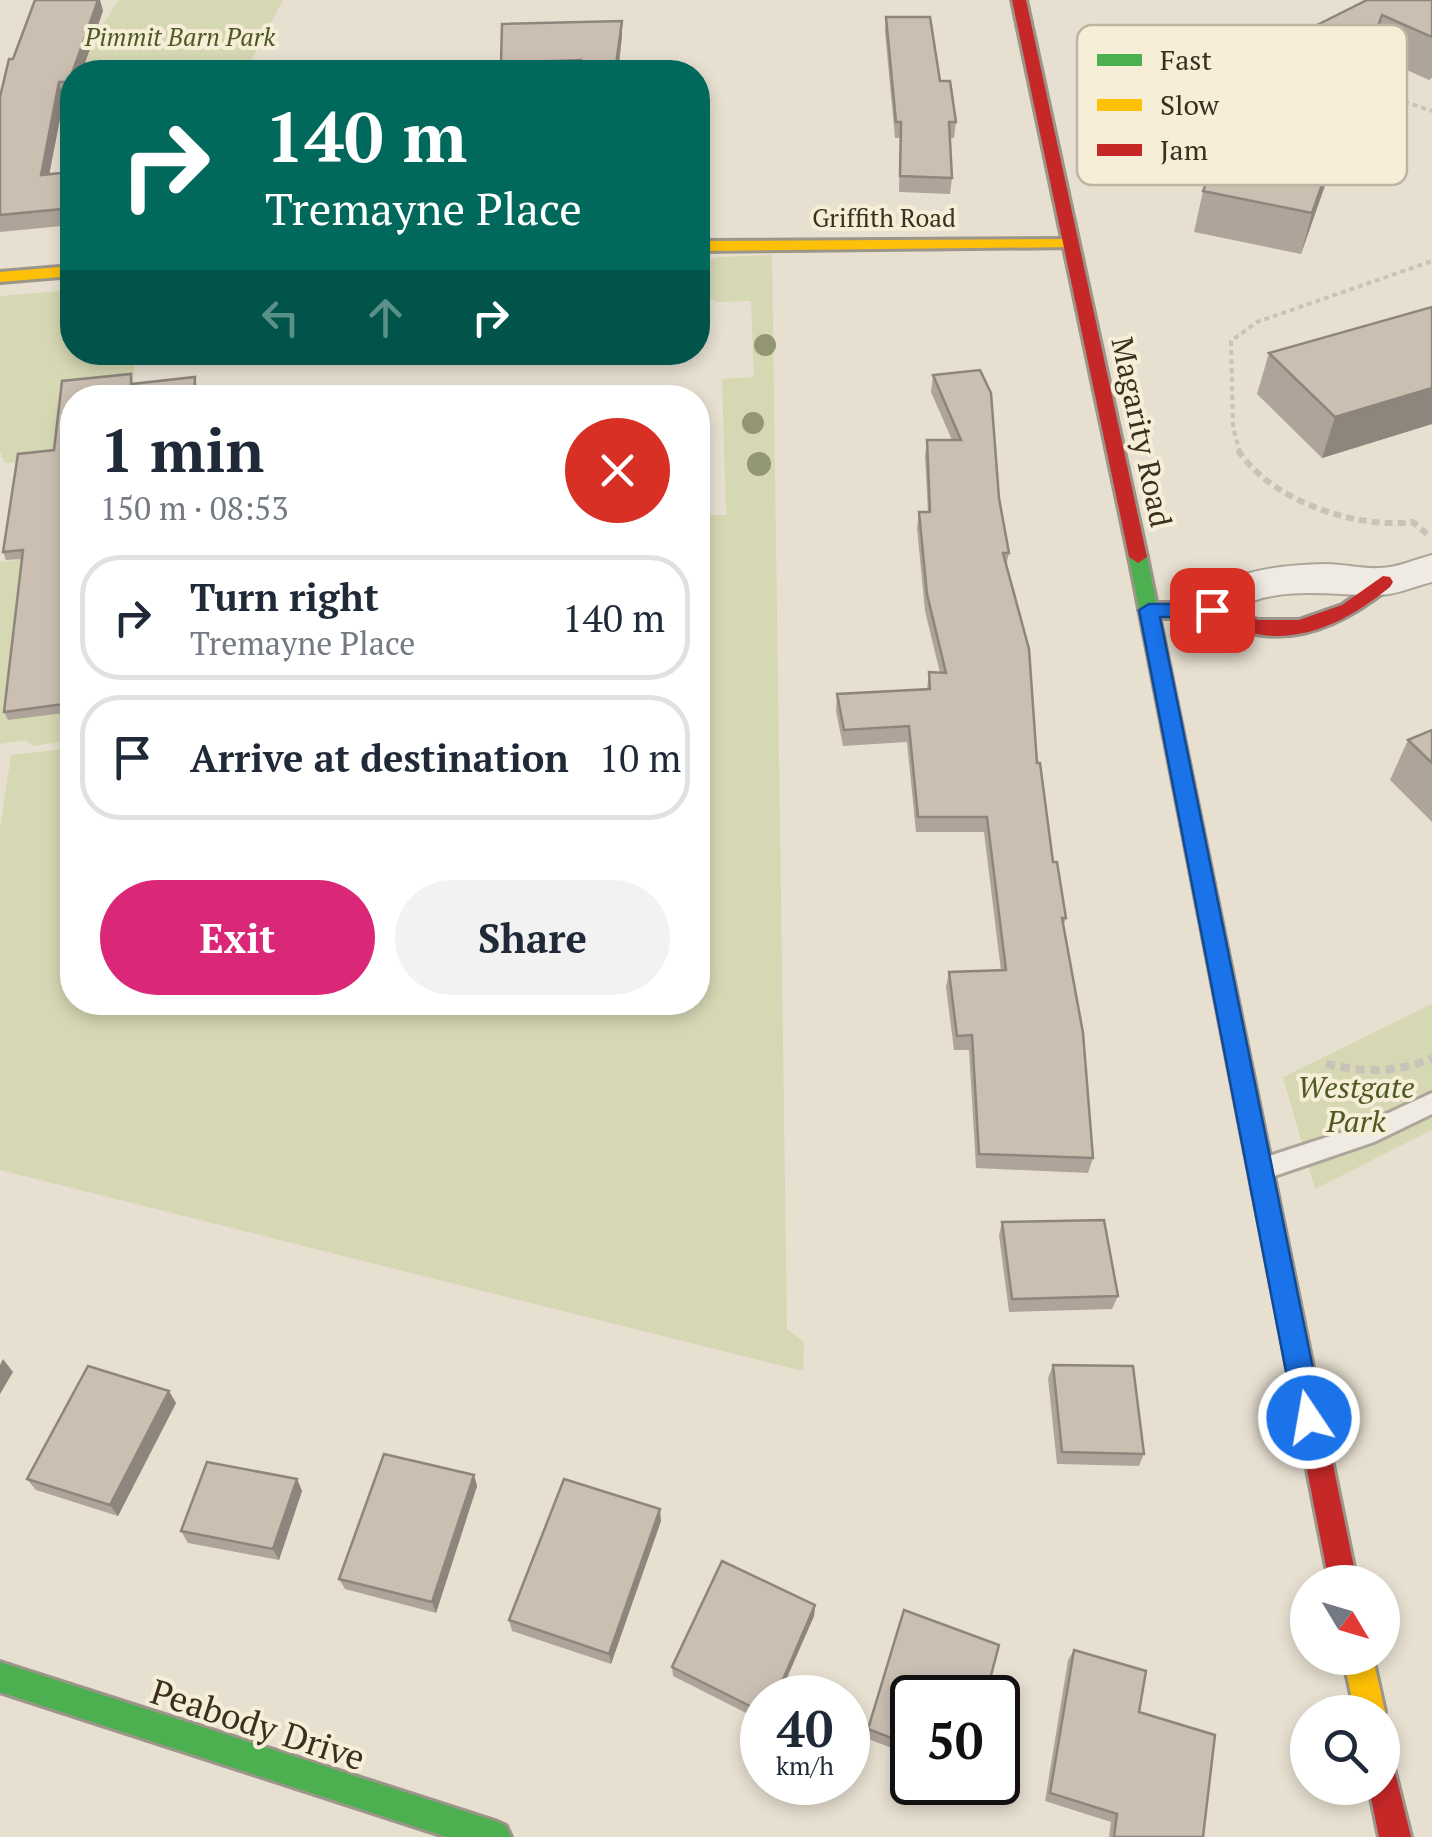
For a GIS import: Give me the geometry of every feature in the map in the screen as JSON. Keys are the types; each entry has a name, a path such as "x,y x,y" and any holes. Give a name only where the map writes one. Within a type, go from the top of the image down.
{"main road":[{"name":"Magarity Road","path":"1019,0 1149,610 1339,1565"},
{"name":"Griffith Road","path":"710,246 1071,244"},
{"path":"0,277 60,272"},
{"path":"1149,610 1212,610"},
{"name":"Peabody Drive","path":"0,1677 496,1837"},
{"path":"1388,1805 1395,1837"}],"street":[{"path":"1212,610 1242,590 1325,578 1383,582 1432,568"}],"lane":[{"path":"1258,1170 1365,1135 1432,1102"}],"path":[{"path":"1407,102 1432,111"},
{"path":"1432,261 1257,322 1231,341 1236,447 1247,465 1284,489 1348,520 1390,526 1413,522 1432,538"},
{"path":"1326,1064 1376,1075 1403,1072 1432,1058"}],"green space":[{"name":"Pimmit Barn Park","path":"119,0 283,0 251,60 79,60"},
{"path":"772,255 787,1329 804,1342 803,1371 0,1170 0,829 11,755 60,749 60,1015 710,1015 710,515 726,515 722,379 754,377 751,301 716,302 710,298 710,260"},
{"path":"60,291 60,365 135,365 133,383 60,385 57,460 5,463 0,452 0,296"},
{"path":"26,559 60,701 60,742 33,746 26,740 0,744 0,562"},
{"name":"Westgate Park","path":"1432,1004 1432,1130 1315,1189 1283,1077"}],"building":[{"path":"35,0 98,0 77,60 60,60 60,82 41,175 60,173 60,209 0,215 0,97 9,59 13,59"},
{"path":"1367,0 1432,0 1432,37 1382,15 1378,25 1317,25"},
{"path":"886,17 930,17 940,81 950,81 956,122 949,122 952,178 900,176 901,122 896,122"},
{"path":"622,21 617,60 501,60 502,24"},
{"path":"1206,185 1322,185 1312,213 1203,191"},
{"path":"1432,307 1432,388 1335,417 1269,353"},
{"path":"980,370 991,393 999,498 1009,553 1003,553 1029,649 1037,763 1053,862 1057,862 1066,918 1062,918 1083,1033 1093,1158 979,1154 972,1035 957,1036 949,972 1006,970 987,817 918,817 909,726 844,730 837,694 930,689 929,672 946,673 927,594 919,512 930,512 927,440 961,440 933,375"},
{"path":"131,374 131,384 195,377 195,385 62,385 62,381"},
{"path":"60,398 60,705 4,712 23,550 3,552 18,454 54,450"},
{"path":"1432,730 1432,763 1408,740"},
{"path":"1104,1220 1118,1296 1012,1299 1002,1222"},
{"path":"1053,1365 1133,1366 1144,1454 1062,1452"},
{"path":"88,1366 169,1391 110,1505 27,1479"},
{"path":"384,1454 474,1475 432,1602 339,1579"},
{"path":"207,1462 297,1479 273,1549 181,1531"},
{"path":"564,1479 660,1509 609,1654 509,1620"},
{"path":"722,1561 815,1605 785,1675 740,1675 740,1701 672,1667"},
{"path":"904,1610 999,1645 991,1675 890,1675 890,1738 870,1730"},
{"path":"1074,1650 1146,1671 1139,1712 1215,1735 1203,1837 1114,1837 1117,1814 1050,1793"}],"traffic: fast":[{"path":"1138,557 1257,1152"},
{"path":"0,1677 495,1837"}],"traffic: slow":[{"path":"710,246 1071,244"},
{"path":"0,277 60,272"},
{"path":"1362,1675 1366,1695"}],"traffic: jam":[{"path":"1019,0 1138,557"},
{"path":"1149,610 1212,610 1256,627 1300,627 1349,610 1383,582"},
{"path":"1257,1152 1340,1565"},
{"path":"1388,1805 1395,1837"}],"route":[{"path":"1212,610 1149,610 1309,1418"}]}
